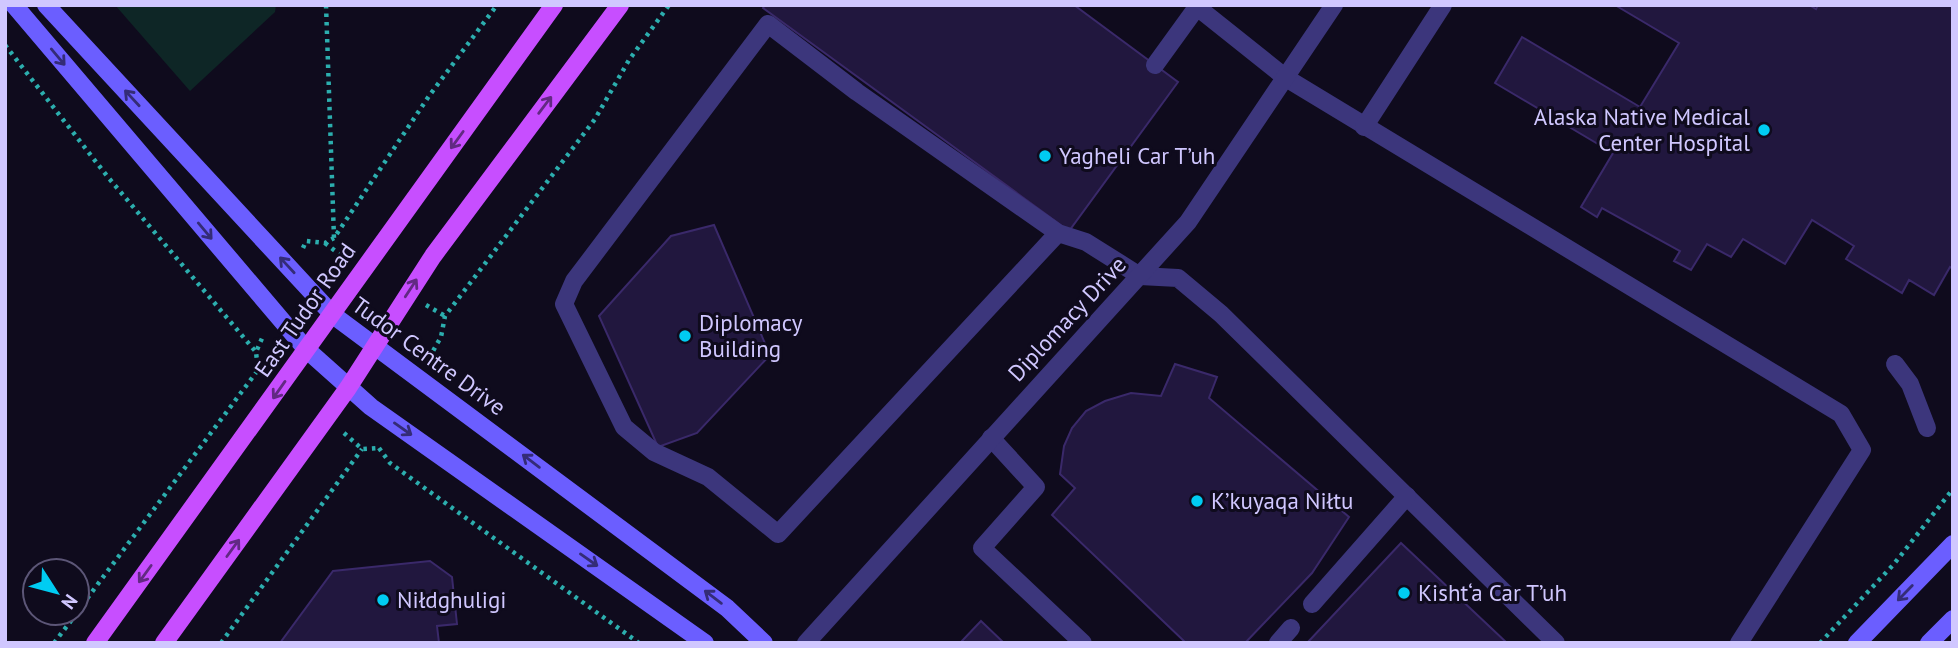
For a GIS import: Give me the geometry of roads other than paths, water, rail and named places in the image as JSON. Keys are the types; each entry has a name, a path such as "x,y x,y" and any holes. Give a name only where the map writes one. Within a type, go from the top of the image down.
{"main road":[{"name":"East Tudor Road","path":"95,643 554,5"},
{"path":"164,643 348,388 433,256 620,5"}],"street":[{"path":"14,5 306,349 348,388 705,643"},
{"name":"Tudor Centre Drive","path":"46,5 333,315 727,608 764,643"},
{"name":"Diplomacy Drive","path":"806,643 1188,222 1334,5"},
{"path":"1364,127 1443,5"},
{"path":"1155,65 1197,7 1286,78 1841,414 1862,450 1739,643"},
{"path":"1058,233 778,534 708,477 654,452 624,427 565,304 574,281 768,24 857,92 1058,233 1086,242 1140,276 1178,278 1221,314 1556,643"},
{"path":"1895,364 1910,384 1927,428"},
{"path":"991,438 1036,487 982,548 1083,643"},
{"path":"1312,604 1407,496"},
{"path":"1857,643 1953,544"},
{"path":"1929,643 1953,618"},
{"path":"1278,643 1291,628"}],"place":[{"name":"Alaska Native Medical Center Hospital","path":"1764,130"},
{"name":"Yagheli Car T’uh","path":"1045,156"},
{"name":"Diplomacy Building","path":"685,336"},
{"name":"K’kuyaqa Niłtu","path":"1197,501"},
{"name":"Kisht‘a Car T’uh","path":"1404,593"},
{"name":"Niłdghuligi","path":"383,600"}]}
